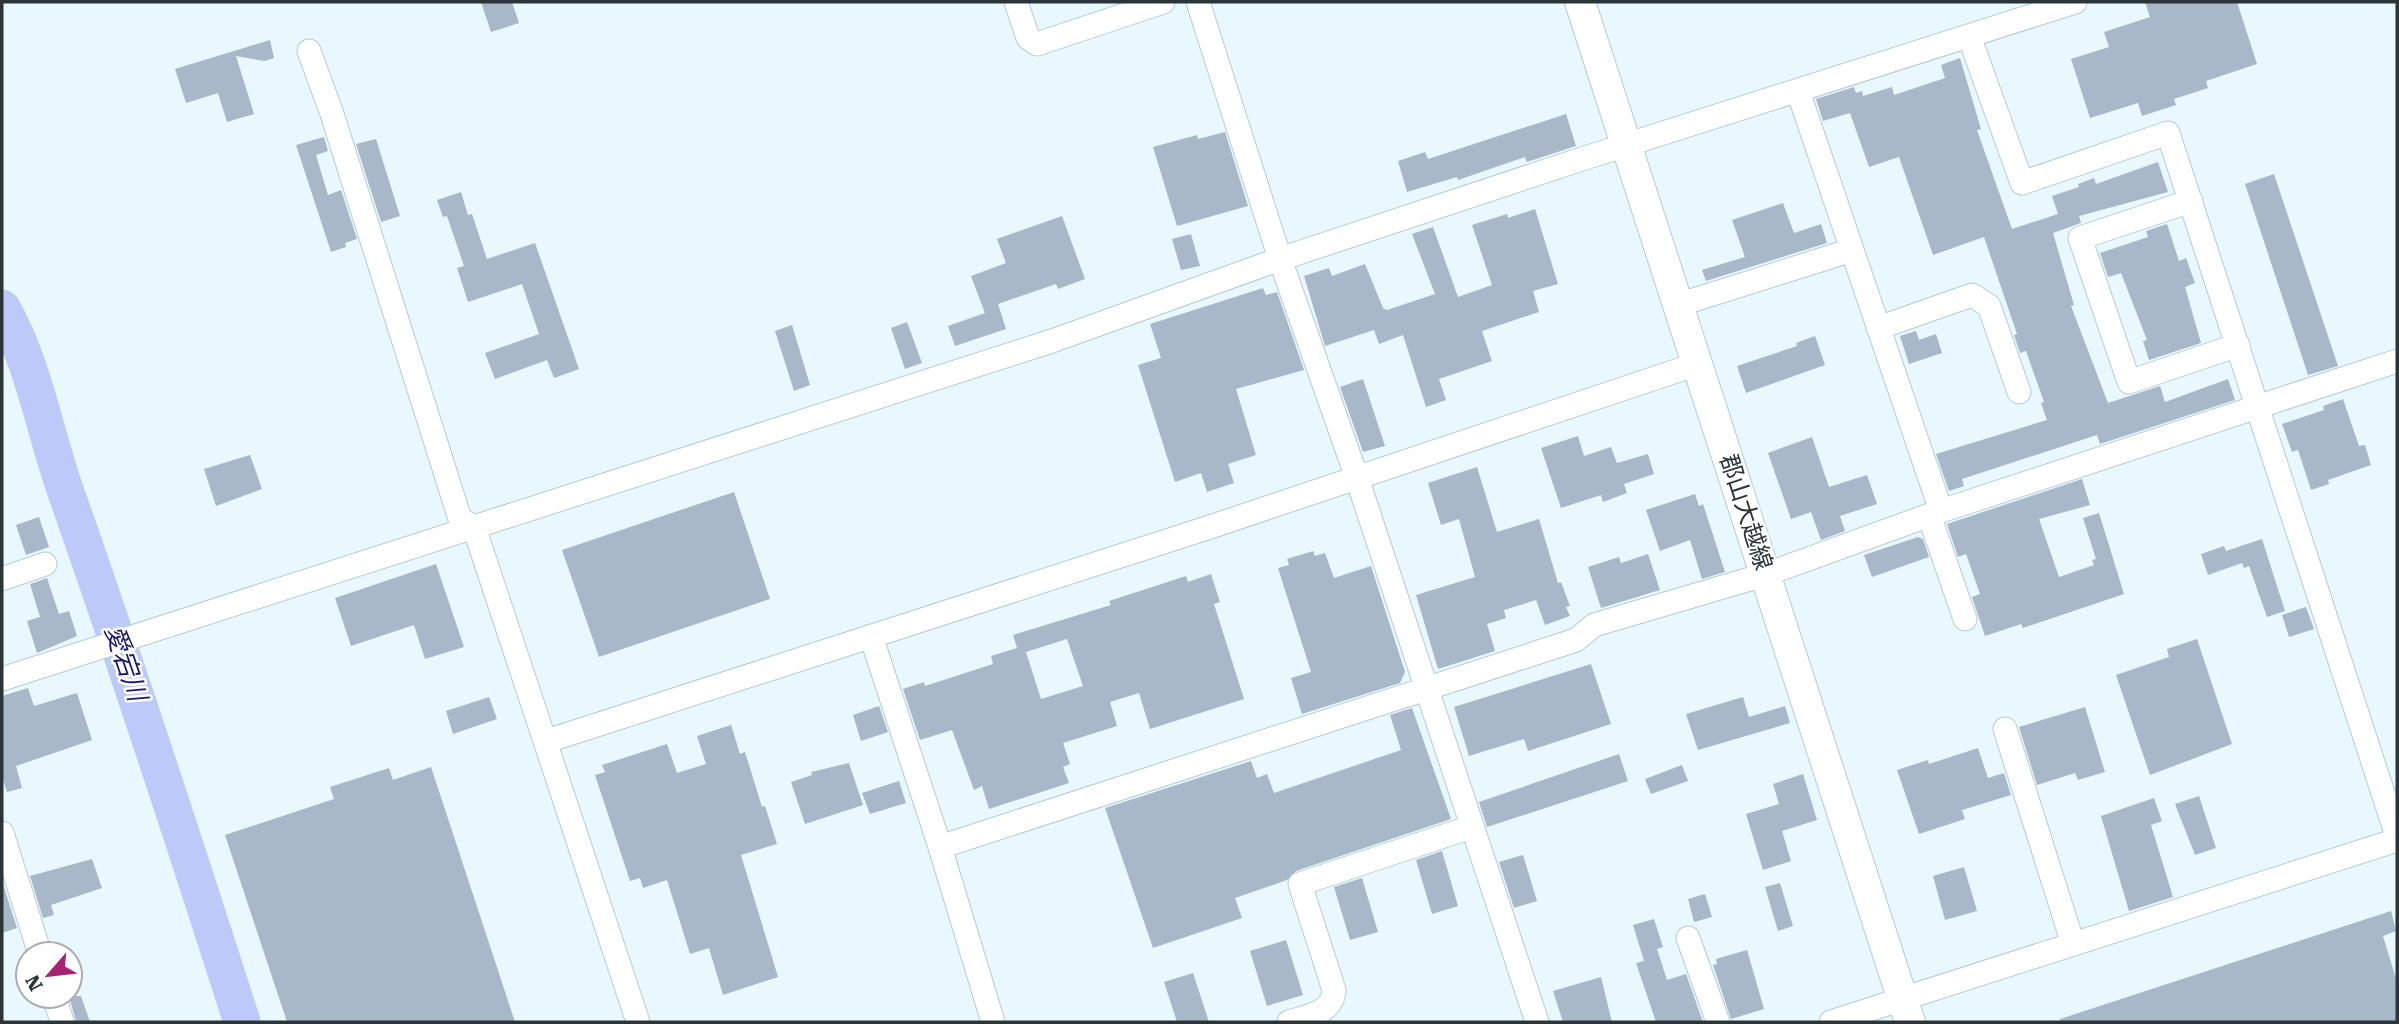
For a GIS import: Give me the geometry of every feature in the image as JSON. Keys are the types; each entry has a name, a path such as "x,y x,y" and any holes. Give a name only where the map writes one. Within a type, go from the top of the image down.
{"main road":[{"name":"郡山大越線","path":"1580,2 1907,1011"}],"street":[{"path":"1016,2 1028,38 1037,44 1163,2"},
{"path":"1198,2 1280,259 1357,478 1424,688 1537,1022"},
{"path":"2,679 407,546 474,527 1052,341 1280,259 2075,2"},
{"path":"1831,1022 1907,1011 2073,944 2397,838 2168,133 2022,183 1969,36"},
{"path":"309,51 332,114 460,519 474,527 638,1022"},
{"path":"1798,91 1878,328 1965,619"},
{"path":"2191,201 2080,238 2129,382 2238,345"},
{"path":"1678,306 1852,250"},
{"path":"1878,328 1972,295 1989,306 2019,392"},
{"path":"940,847 1576,640 1594,625 1767,574 1935,513 2397,361"},
{"path":"547,741 1357,478 1697,364"},
{"path":"2,579 45,564"},
{"path":"871,636 940,847 993,1022"},
{"path":"2005,729 2073,944"},
{"path":"1289,1022 1320,1012 1334,999 1334,989 1300,884 1471,827"},
{"path":"2,833 36,940"},
{"path":"1688,938 1718,1022"}],"building":[{"path":"481,2 512,2 519,23 491,32"},
{"path":"2145,2 2237,2 2257,64 2206,81 2208,88 2174,99 2176,105 2142,116 2138,103 2090,118 2071,59 2109,47 2104,32 2150,17"},
{"path":"270,40 274,58 264,61 236,56 254,114 227,122 218,93 186,103 175,69"},
{"path":"1960,58 1981,129 1977,130 2012,229 2058,214 2052,196 2079,187 2078,184 2094,178 2096,184 2158,162 2168,192 2079,216 2081,223 2053,233 2074,305 2071,306 2108,403 2160,386 2165,402 2228,379 2235,400 2100,444 2097,435 1962,479 1964,486 1949,491 1936,454 2047,420 2041,403 2044,402 2026,351 2020,353 2014,335 2017,334 1984,237 1933,255 1899,157 1869,167 1850,113 1823,121 1816,99 1854,87 1856,93 1862,91 1863,96 1892,87 1894,95 1945,78 1941,65"},
{"path":"1566,114 1576,146 1527,162 1525,157 1458,180 1457,177 1407,192 1398,161 1425,152 1428,159"},
{"path":"1225,132 1248,206 1177,226 1153,147 1197,135 1198,139"},
{"path":"324,137 328,151 316,155 328,195 341,190 357,239 345,243 346,247 331,252 296,145"},
{"path":"376,139 400,216 381,222 356,144"},
{"path":"2274,174 2338,366 2308,375 2245,184"},
{"path":"461,192 468,215 472,214 487,259 535,243 579,369 554,378 547,360 495,379 485,353 539,334 522,284 468,302 457,268 464,266 447,216 443,217 437,200"},
{"path":"1783,203 1794,233 1821,224 1827,243 1706,281 1702,270 1745,257 1732,220"},
{"path":"1535,209 1558,284 1533,291 1539,312 1482,331 1492,361 1439,379 1446,400 1426,407 1403,335 1379,344 1374,330 1325,346 1304,276 1329,268 1332,276 1365,264 1383,308 1387,310 1435,294 1412,234 1433,227 1458,297 1492,285 1472,225"},
{"path":"1062,216 1085,279 1058,289 1056,284 998,304 1006,329 955,346 948,326 985,313 971,276 1006,263 997,239"},
{"path":"2167,224 2179,261 2186,258 2195,283 2185,287 2201,343 2149,360 2143,341 2147,340 2121,273 2108,277 2100,253 2148,237 2146,231"},
{"path":"1191,234 1200,266 1181,270 1172,239"},
{"path":"1263,288 1266,295 1277,292 1304,370 1236,389 1256,455 1228,464 1234,483 1207,492 1201,473 1175,482 1138,365 1161,358 1150,324"},
{"path":"907,322 922,363 905,369 891,328"},
{"path":"792,325 810,385 794,391 775,331"},
{"path":"1916,331 1919,340 1936,334 1942,353 1909,364 1900,336"},
{"path":"1815,336 1825,365 1746,393 1737,366 1797,346 1796,343"},
{"path":"1363,379 1385,446 1363,452 1340,387"},
{"path":"2343,399 2359,446 2365,445 2371,465 2328,480 2329,484 2311,490 2298,450 2292,452 2282,424 2324,410 2323,406"},
{"path":"1578,436 1584,456 1611,447 1617,463 1648,454 1654,474 1624,484 1627,493 1603,502 1601,495 1561,508 1541,448"},
{"path":"1812,437 1829,487 1867,475 1877,504 1840,516 1845,531 1821,540 1811,512 1791,519 1768,453"},
{"path":"250,455 262,489 216,506 204,469"},
{"path":"1477,467 1497,532 1539,519 1558,583 1561,582 1570,606 1566,607 1570,616 1545,625 1536,600 1504,610 1506,618 1487,624 1495,651 1438,669 1416,595 1475,577 1459,519 1441,525 1428,483"},
{"path":"2082,479 2090,505 2039,519 2059,577 2094,565 2092,560 2096,559 2083,518 2099,513 2124,594 2023,628 2021,624 1985,636 1972,597 1980,594 1966,554 1958,557 1947,524"},
{"path":"734,492 770,599 599,657 562,550"},
{"path":"1695,494 1699,506 1703,504 1725,572 1702,579 1690,540 1660,551 1646,510"},
{"path":"39,517 49,547 26,555 16,525"},
{"path":"1918,537 1923,539 1929,557 1872,577 1864,555"},
{"path":"2262,539 2285,611 2267,617 2249,566 2244,568 2242,563 2208,575 2201,554 2224,546 2226,551"},
{"path":"1313,551 1315,556 1325,553 1334,578 1371,566 1405,672 1400,683 1302,714 1291,678 1311,672 1278,568 1289,565 1287,559"},
{"path":"1648,554 1660,590 1601,608 1588,567 1619,557 1621,563"},
{"path":"436,564 464,647 425,659 414,625 351,646 335,598"},
{"path":"1211,574 1220,602 1214,604 1244,699 1150,729 1139,693 1110,702 1117,726 1063,743 1070,764 1063,767 1069,783 989,809 982,786 974,790 952,730 920,740 903,689 924,682 925,686 993,664 991,656 1017,648 1013,635 1111,605 1109,601 1186,576 1188,582","holes":["1067,639 1083,686 1041,699 1026,652"]},
{"path":"47,578 59,614 69,611 77,636 37,653 27,621 40,617 30,584"},
{"path":"2306,607 2314,629 2289,637 2282,615"},
{"path":"2197,639 2232,744 2150,775 2116,675 2169,657 2167,649"},
{"path":"1591,664 1611,724 1528,751 1524,739 1469,756 1454,707"},
{"path":"28,688 34,706 77,693 92,740 16,766 22,788 7,792 2,776 2,696"},
{"path":"489,697 497,719 453,734 446,711"},
{"path":"1743,697 1749,717 1785,706 1790,723 1698,750 1686,714"},
{"path":"879,706 888,732 861,741 853,715"},
{"path":"2085,707 2105,772 2078,780 2075,773 2037,785 2019,727"},
{"path":"1412,708 1451,819 1296,871 1287,880 1235,898 1242,918 1153,948 1105,808 1251,761 1257,778 1267,774 1274,793 1401,750 1390,715"},
{"path":"731,725 740,754 745,752 777,844 741,855 778,977 723,995 709,948 690,954 667,880 643,888 640,878 630,881 595,775 605,772 602,765 667,744 677,773 706,764 697,736"},
{"path":"1978,748 1988,778 2004,773 2011,795 1962,810 1965,819 1919,834 1897,770 1928,760 1929,764"},
{"path":"1619,754 1628,781 1487,827 1479,802"},
{"path":"849,763 863,805 805,824 791,782 812,775 811,772"},
{"path":"1682,765 1688,781 1651,794 1645,779"},
{"path":"431,767 515,1022 287,1022 225,835 334,799 330,787 389,768 393,780"},
{"path":"1803,774 1817,820 1782,831 1791,861 1763,870 1746,814 1779,804 1773,784"},
{"path":"899,781 906,803 870,814 862,793"},
{"path":"2199,796 2216,848 2195,855 2175,804"},
{"path":"2154,798 2162,821 2151,825 2173,897 2129,911 2101,816"},
{"path":"1442,851 1458,906 1432,914 1416,860"},
{"path":"1523,855 1537,901 1514,908 1499,862"},
{"path":"92,859 102,888 51,905 54,915 43,918 30,876"},
{"path":"1964,867 1977,911 1945,920 1933,876"},
{"path":"1362,878 1378,932 1350,940 1334,887"},
{"path":"1780,883 1793,926 1778,931 1765,887"},
{"path":"2,885 17,928 2,933"},
{"path":"1705,894 1712,917 1694,922 1688,899"},
{"path":"2391,911 2396,931 2383,936 2397,982 2397,1022 2060,1022 2060,1019"},
{"path":"1654,919 1663,947 1657,949 1667,980 1686,974 1703,1022 1656,1022 1636,963 1644,961 1633,925"},
{"path":"1286,940 1303,995 1267,1006 1250,951"},
{"path":"1747,950 1764,1009 1731,1019 1713,965 1717,964 1716,959"},
{"path":"1193,973 1209,1022 1177,1022 1164,982"},
{"path":"1601,977 1612,1022 1563,1022 1553,991"},
{"path":"84,1005 90,1022 76,1022 73,1010 84,1010"}],"waterway":[{"name":"愛宕川","path":"2,308 23,353 60,474 242,1022"}]}
